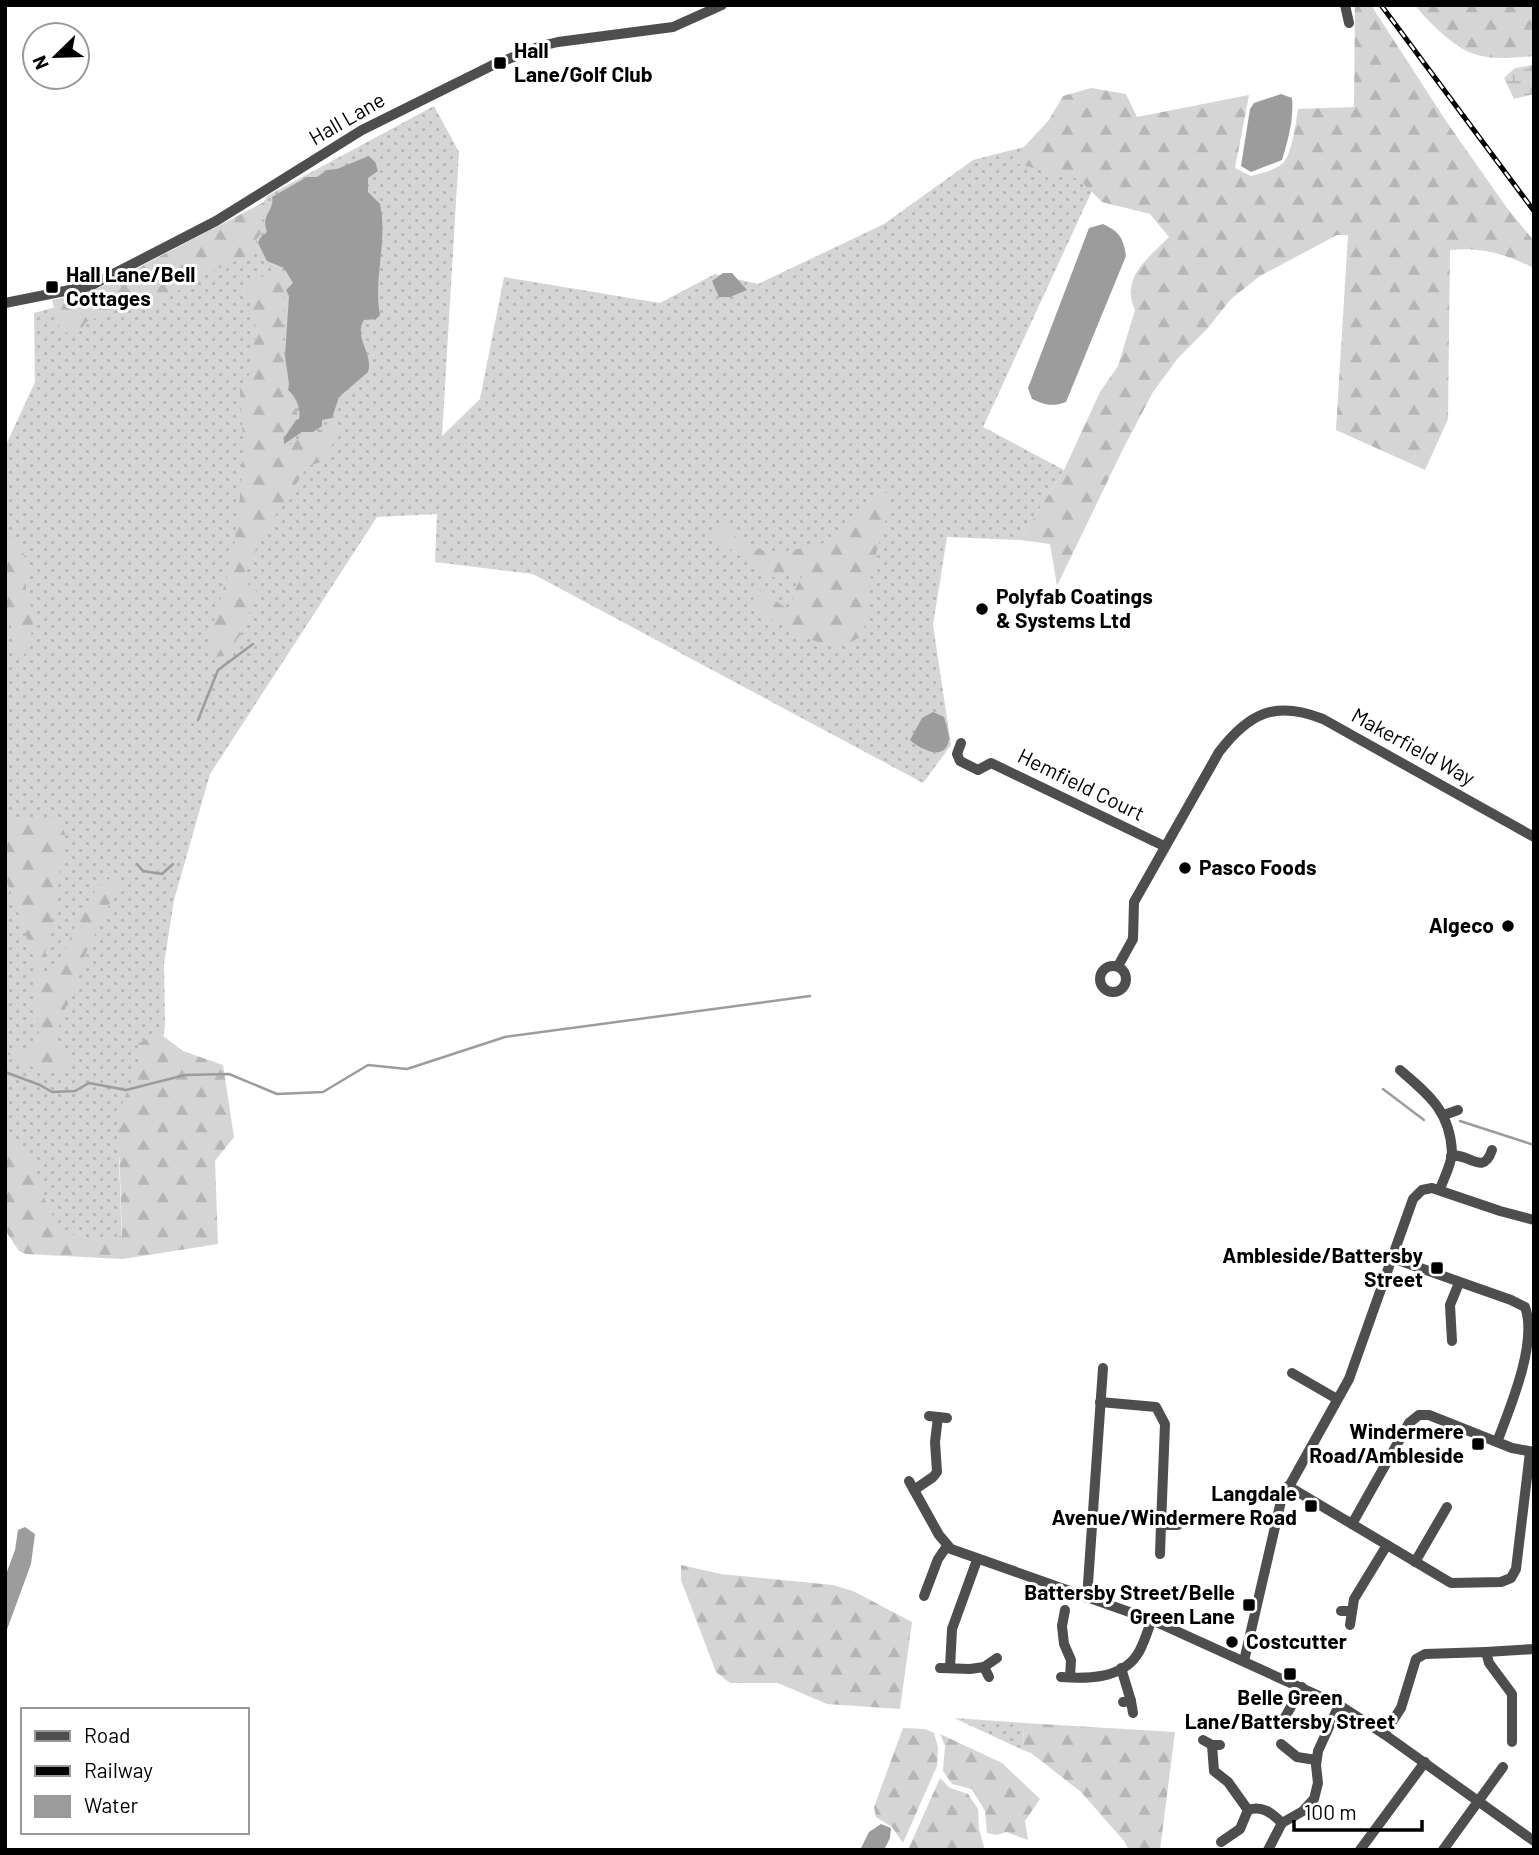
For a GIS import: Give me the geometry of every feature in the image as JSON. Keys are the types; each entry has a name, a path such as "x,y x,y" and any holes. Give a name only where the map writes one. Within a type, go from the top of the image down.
{"street":[{"name":"Hall Lane","path":"5,303 90,286 216,221 362,130 494,65 550,44 673,27 722,5"},
{"path":"1345,5 1349,23"},
{"name":"Makerfield Way","path":"1164,846 1232,734 1248,720 1267,712 1286,709 1306,712 1323,719 1534,838"},
{"name":"Hemfield Court","path":"961,743 957,754 960,761 978,770 991,763 1164,846"},
{"path":"1118,966 1133,939 1133,902 1164,846"},
{"path":"1400,1070 1439,1105 1444,1115 1451,1156 1440,1189"},
{"path":"1444,1115 1458,1110"},
{"path":"1451,1156 1457,1155 1484,1163 1489,1159 1492,1150"},
{"path":"1244,1661 1281,1501 1349,1380 1413,1199 1422,1190 1440,1189 1500,1211 1534,1220"},
{"path":"1392,1258 1525,1307 1528,1316 1523,1372 1497,1442"},
{"path":"1452,1341 1450,1305 1459,1283"},
{"path":"1087,1598 1103,1368"},
{"path":"1292,1373 1337,1399"},
{"path":"1100,1402 1156,1407 1165,1424 1160,1554"},
{"path":"1288,1486 1445,1580 1458,1584 1501,1583 1511,1578 1516,1569 1532,1452 1497,1442 1429,1415 1415,1417 1409,1423 1352,1524"},
{"path":"938,1417 935,1442 937,1472 933,1478 911,1485 947,1546 977,1560 1152,1619 1339,1704 1534,1841"},
{"path":"1415,1562 1447,1507"},
{"path":"1161,1525 1178,1525"},
{"path":"1350,1625 1347,1611 1387,1545"},
{"path":"924,1596 938,1559 947,1546"},
{"path":"977,1560 953,1629 945,1668 986,1672 997,1658"},
{"path":"1065,1610 1062,1626 1064,1644 1071,1660 1065,1677 1093,1678 1121,1668 1138,1654 1152,1619"},
{"path":"1384,1734 1401,1708 1416,1659 1425,1654 1534,1649"},
{"path":"1486,1652 1489,1662 1513,1694 1512,1742"},
{"path":"1121,1668 1127,1702 1133,1713"},
{"path":"1284,1719 1302,1687"},
{"path":"1268,1850 1282,1823 1303,1811 1314,1799 1318,1783 1316,1760 1339,1704"},
{"path":"1212,1743 1214,1771 1228,1782 1248,1810"},
{"path":"1281,1744 1296,1749 1305,1760 1316,1760"},
{"path":"1360,1850 1425,1762"},
{"path":"1443,1850 1503,1767"},
{"path":"1248,1810 1262,1809 1282,1823"},
{"path":"1219,1844 1240,1829 1248,1810"}],"green space":[{"path":"1355,5 1371,5 1446,121 1507,208 1534,241 1534,268 1493,253 1450,250 1448,419 1425,470 1336,430 1348,235 1337,235 1260,276 1231,299 1207,329 1178,358 1153,392 1057,586 1050,544 1020,540 1064,470 1100,392 1118,366 1135,310 1131,288 1138,269 1169,237 1150,214 1102,202 1079,179 1010,162 1049,120 1063,96 1091,88 1126,94 1137,117 1249,95 1235,168 1251,176 1272,170 1283,163 1289,153 1298,109 1354,107"},
{"path":"1415,5 1534,5 1534,56 1496,58 1467,51 1442,33"},
{"path":"1534,65 1534,94 1514,99 1504,78 1515,68"},
{"path":"434,106 459,152 442,436 480,399 504,277 660,303 715,274 758,284 884,224 973,160 1056,139 1097,180 983,427 1064,470 1020,540 947,537 933,625 951,745 923,783 533,574 435,562 437,514 377,517 210,774 174,900 164,964 165,1024 157,1090 119,1159 122,1247 24,1246 5,1146 5,447 35,382 34,313 81,300 252,222 267,196"},
{"path":"266,201 262,220 264,229 256,240 256,252 194,279 162,303 145,299 86,322 79,332 61,333 52,300 86,293 105,285"},
{"path":"283,271 289,278 288,285 284,288 285,391 294,402 297,413 282,440 284,448 303,436 315,435 324,427 335,424 338,429 333,444 321,462 308,466 267,528 244,573 243,580 257,592 242,632 225,656 213,657 206,652 206,647 233,557 241,488 243,441 240,389 250,373 256,336 246,285 270,273"},
{"path":"881,493 888,493 887,512 872,570 862,636 842,645 819,642 794,632 750,607 757,589 786,608 794,605 794,592 806,568 780,578 768,576 716,539 712,529 718,524 726,526 750,548 777,553 819,545 831,539"},
{"path":"5,537 19,537 26,562 26,590 33,613 33,626 23,657 17,654 13,630 5,616"},
{"path":"20,817 54,817 60,821 65,834 56,901 42,970 55,974 80,917 96,890 117,876 121,880 85,955 75,989 55,1037 69,1061 55,1071 30,1066 6,1053 11,1049 33,1048 39,1036 33,955 5,876 5,824"},
{"path":"159,1033 183,1051 223,1065 234,1137 215,1161 218,1244 123,1259 26,1254 19,1251 5,1230 5,1130 21,1153 33,1160 44,1196 58,1224 69,1233 83,1238 122,1236 118,1113 142,1059 137,1044"},
{"path":"681,1565 721,1574 833,1585 853,1591 912,1622 900,1709 827,1704 778,1683 730,1683 716,1672 681,1580"},
{"path":"954,1718 1024,1723 1023,1750"},
{"path":"1024,1723 1175,1732 1160,1850 1129,1850 1081,1792 1031,1753 1023,1750"},
{"path":"903,1728 925,1729 934,1733 938,1747 937,1766 903,1843 892,1827 876,1817 874,1807"},
{"path":"940,1734 1002,1763 1040,1799 1025,1821 1028,1840 1006,1832 997,1835 987,1833 985,1811 972,1789 952,1784 943,1771 945,1746"},
{"path":"940,1778 950,1788 968,1794 978,1809 979,1829 985,1850 908,1850"}],"water":[{"path":"1281,94 1292,98 1290,129 1282,160 1251,172 1241,166 1250,109 1254,103"},
{"path":"369,156 378,171 368,178 368,192 380,204 382,232 378,287 380,315 376,319 364,320 361,326 368,372 339,397 332,418 322,420 322,426 313,432 302,432 284,444 284,438 299,419 297,403 288,390 285,356 289,296 286,290 293,283 284,268 267,261 258,243 267,232 265,221 272,206 272,197 307,177 317,177 327,170 337,169"},
{"path":"1103,224 1120,236 1126,256 1066,402 1053,405 1041,403 1032,399 1028,388 1089,228"},
{"path":"723,273 732,273 747,290 730,297 719,297 712,281"},
{"path":"933,712 944,717 949,736 947,746 939,752 923,749 910,740 922,718"},
{"path":"25,1527 35,1534 31,1564 5,1635 5,1577 15,1550 18,1530"},
{"path":"881,1824 891,1828 884,1850 860,1850 869,1832"}],"waterway":[{"path":"198,720 218,670 253,644"},
{"path":"137,864 143,871 162,874 173,864"},
{"path":"5,1072 52,1092 75,1091 89,1083 126,1090 185,1075 229,1074 277,1094 323,1092 368,1065 407,1069 505,1037 810,996"},
{"path":"1383,1089 1424,1120"},
{"path":"1460,1121 1534,1145"}],"railway":[{"path":"1381,5 1534,211"}],"place":[{"name":"Hall Lane/Golf Club","path":"500,63"},
{"name":"Hall Lane/Bell Cottages","path":"52,287"},
{"name":"Polyfab Coatings & Systems Ltd","path":"982,609"},
{"name":"Pasco Foods","path":"1185,868"},
{"name":"Algeco","path":"1508,926"},
{"name":"Ambleside/Battersby Street","path":"1437,1268"},
{"name":"Windermere Road/Ambleside","path":"1478,1444"},
{"name":"Langdale Avenue/Windermere Road","path":"1311,1506"},
{"name":"Battersby Street/Belle Green Lane","path":"1249,1605"},
{"name":"Costcutter","path":"1232,1642"},
{"name":"Belle Green Lane/Battersby Street","path":"1290,1674"}]}
